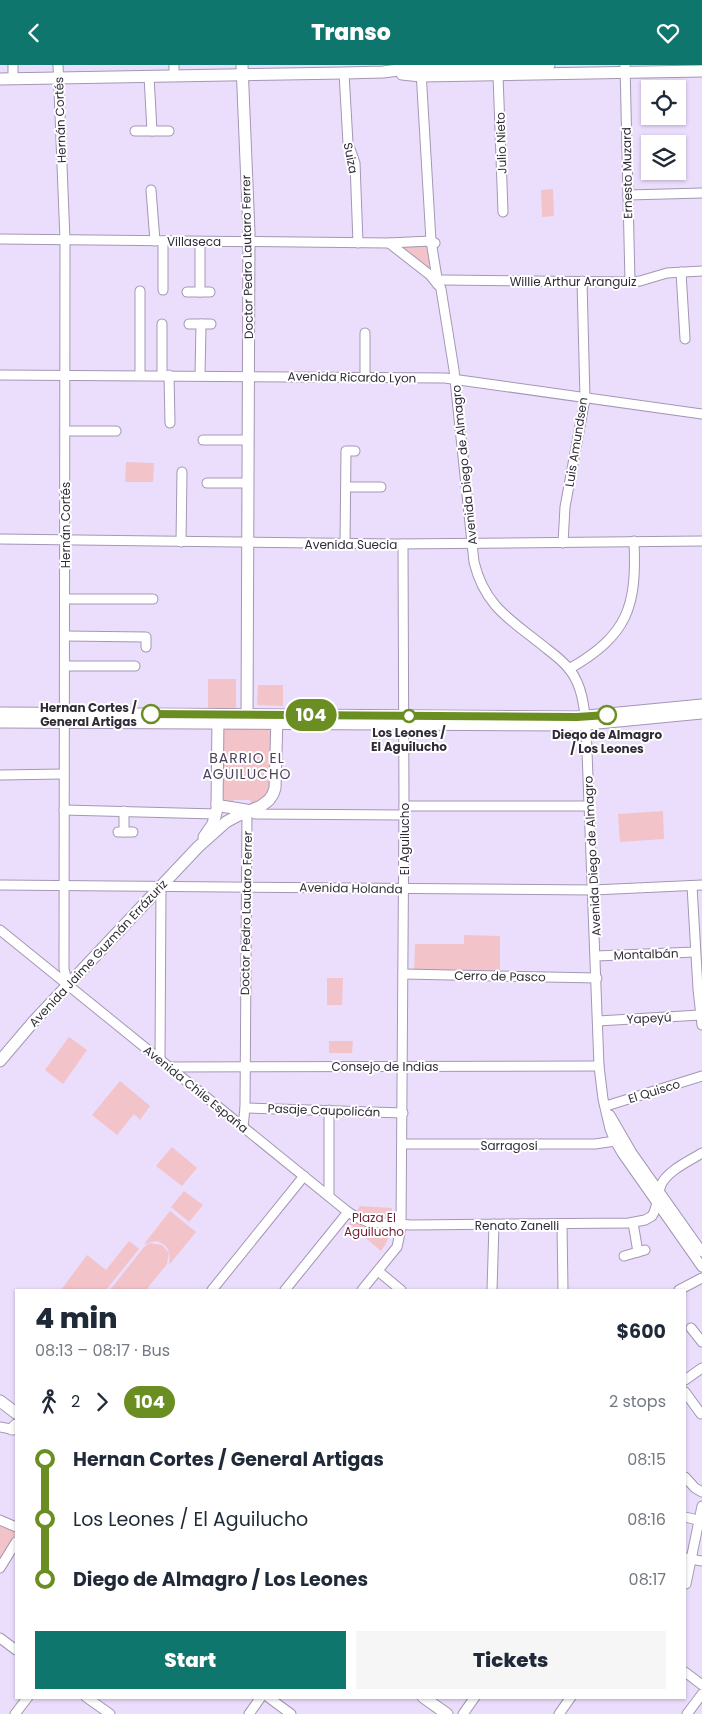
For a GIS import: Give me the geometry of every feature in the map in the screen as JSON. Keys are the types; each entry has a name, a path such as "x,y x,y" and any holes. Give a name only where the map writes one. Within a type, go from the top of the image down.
{"main road":[{"path":"0,79 149,75 174,70 330,69 344,73 383,68 421,72 498,75 548,68"},
{"path":"421,72 548,68 679,68 702,71"},
{"name":"Doctor Pedro Lautaro Ferrer","path":"242,70 249,242 247,719"},
{"path":"586,721 702,705"},
{"path":"0,713 65,718"},
{"path":"0,722 65,718 586,721 702,713"},
{"path":"218,719 216,809 222,806 247,810 264,804 272,798 274,791 277,720"},
{"name":"Avenida Jaime Guzmán Errázuriz","path":"198,847 212,826 216,809"},
{"name":"Avenida Jaime Guzmán Errázuriz","path":"0,1061 34,1021 198,847 226,822 247,810"},
{"path":"0,1401 15,1412"},
{"path":"426,1699 447,1714"}],"street":[{"path":"13,65 13,79"},
{"name":"Hernán Cortés","path":"58,65 65,240 64,969 68,985"},
{"name":"Ernesto Muzard","path":"625,69 630,282"},
{"name":"Avenida Diego de Almagro","path":"421,72 430,229 442,285 455,379 477,575 501,613 540,643 569,669 581,692 586,721 601,1089 610,1129 615,1141 702,1267"},
{"name":"Suiza","path":"344,73 348,143 354,163 358,243"},
{"path":"149,75 152,131"},
{"name":"Julio Nieto","path":"498,75 503,212"},
{"path":"135,131 169,131"},
{"path":"151,190 159,241 163,290"},
{"path":"628,195 702,193"},
{"name":"Villaseca","path":"0,239 434,243"},
{"path":"200,241 200,292"},
{"path":"388,243 397,248 442,285"},
{"name":"Willie Arthur Aranguiz","path":"442,285 582,281 630,282 662,274 702,271"},
{"path":"682,272 685,339"},
{"name":"Luis Amundsen","path":"563,543 565,507 585,396 582,281"},
{"path":"140,291 140,375"},
{"path":"187,292 210,292"},
{"path":"162,324 170,423"},
{"path":"189,324 211,324"},
{"path":"200,375 201,324"},
{"path":"364,377 365,333"},
{"name":"Avenida Ricardo Lyon","path":"0,375 248,375 455,379 702,414"},
{"path":"65,431 116,431"},
{"path":"203,440 248,440"},
{"path":"346,544 346,451 355,451"},
{"path":"181,542 182,472"},
{"path":"207,483 248,483"},
{"path":"346,487 381,487"},
{"name":"Avenida Suecia","path":"0,539 346,544 702,541"},
{"path":"569,669 595,653 609,640 620,625 628,609 635,584 634,541"},
{"name":"El Aguilucho","path":"363,1289 397,1247 401,1225 404,974 403,544"},
{"path":"65,599 153,599"},
{"path":"64,636 146,637 146,647"},
{"path":"65,666 135,666"},
{"path":"0,775 64,774"},
{"path":"404,805 589,806"},
{"path":"64,810 216,809"},
{"path":"247,810 255,814 404,815"},
{"name":"Doctor Pedro Lautaro Ferrer","path":"243,1127 245,1108 247,810"},
{"path":"124,811 125,832"},
{"name":"Avenida Holanda","path":"0,885 593,890 702,885"},
{"path":"692,886 695,952 702,1025"},
{"path":"160,1059 161,887"},
{"name":"Avenida Chile España","path":"0,930 348,1212 368,1222 401,1225"},
{"name":"Montalbán","path":"596,956 695,952"},
{"name":"Cerro de Pasco","path":"404,974 597,978"},
{"name":"Yapeyú","path":"598,1021 700,1015"},
{"name":"Consejo de Indias","path":"170,1067 599,1066"},
{"name":"El Quisco","path":"606,1107 702,1076"},
{"name":"Avenida Diego de Almagro","path":"606,1107 632,1153 702,1252"},
{"name":"Pasaje Caupolicán","path":"245,1108 403,1113"},
{"path":"329,1110 329,1196"},
{"name":"Sarragosi","path":"402,1144 594,1144 615,1141"},
{"path":"666,1217 660,1215 652,1216 664,1181 673,1172 702,1153"},
{"path":"213,1289 304,1176"},
{"path":"286,1289 348,1212"},
{"name":"Renato Zanelli","path":"401,1225 632,1223 652,1216"},
{"path":"624,1256 642,1251 632,1223"},
{"path":"492,1289 494,1225"},
{"path":"562,1225 563,1289"},
{"path":"378,1271 400,1289"},
{"path":"681,1289 702,1278"},
{"path":"692,1328 702,1343"},
{"path":"686,1379 702,1368"},
{"path":"686,1393 700,1414"},
{"path":"0,1427 15,1428"},
{"path":"686,1478 695,1488 702,1492"},
{"path":"686,1584 688,1558 702,1506"},
{"path":"686,1517 698,1520"},
{"path":"0,1520 15,1527"},
{"path":"0,1569 15,1544"},
{"path":"688,1558 702,1561"},
{"path":"0,1638 15,1648"},
{"path":"686,1673 702,1685"},
{"path":"687,1714 699,1704 702,1694"},
{"path":"15,1714 26,1699"},
{"path":"89,1699 110,1714"},
{"path":"249,1714 260,1699"},
{"path":"271,1699 291,1714"},
{"path":"463,1714 473,1699"},
{"path":"559,1714 569,1699"}],"green space":[{"path":"553,189 554,216 542,217 541,190"},
{"path":"395,244 428,245 430,270"},
{"path":"126,462 154,463 153,482 125,482"},
{"path":"208,679 236,679 236,710 208,710"},
{"path":"258,685 283,685 283,706 257,705"},
{"path":"223,727 269,727 272,730 271,786 265,800 247,806 251,802 250,800 234,800 230,804 221,803"},
{"path":"663,811 664,839 620,842 618,814"},
{"path":"464,935 500,936 500,971 414,971 415,944 464,944"},
{"path":"327,978 343,978 342,1005 327,1005"},
{"path":"69,1037 87,1050 63,1084 45,1070"},
{"path":"329,1041 353,1041 352,1053 329,1053"},
{"path":"120,1081 150,1106 140,1120 134,1114 117,1135 92,1115"},
{"path":"172,1147 197,1168 182,1186 156,1166"},
{"path":"184,1191 203,1205 189,1222 171,1207"},
{"name":"Plaza El Aguilucho","path":"360,1206 392,1208 389,1235 381,1251 349,1224"},
{"path":"170,1211 196,1232 169,1265 170,1256 164,1245 156,1241 144,1244"},
{"path":"129,1241 139,1249 107,1289 62,1289 87,1255 106,1270"},
{"path":"149,1243 162,1245 169,1253 167,1264 147,1289 111,1289"},
{"path":"0,1524 15,1530 15,1536 0,1561"}],"bus line":[{"name":"104","path":"151,714 577,717 607,715"}],"place":[{"name":"Hernan Cortes / General Artigas","path":"151,714"},
{"name":"Diego de Almagro / Los Leones","path":"607,715"},
{"name":"Los Leones / El Aguilucho","path":"409,716"}],"district":[{"name":"BARRIO EL AGUILUCHO","path":"247,766"}]}
